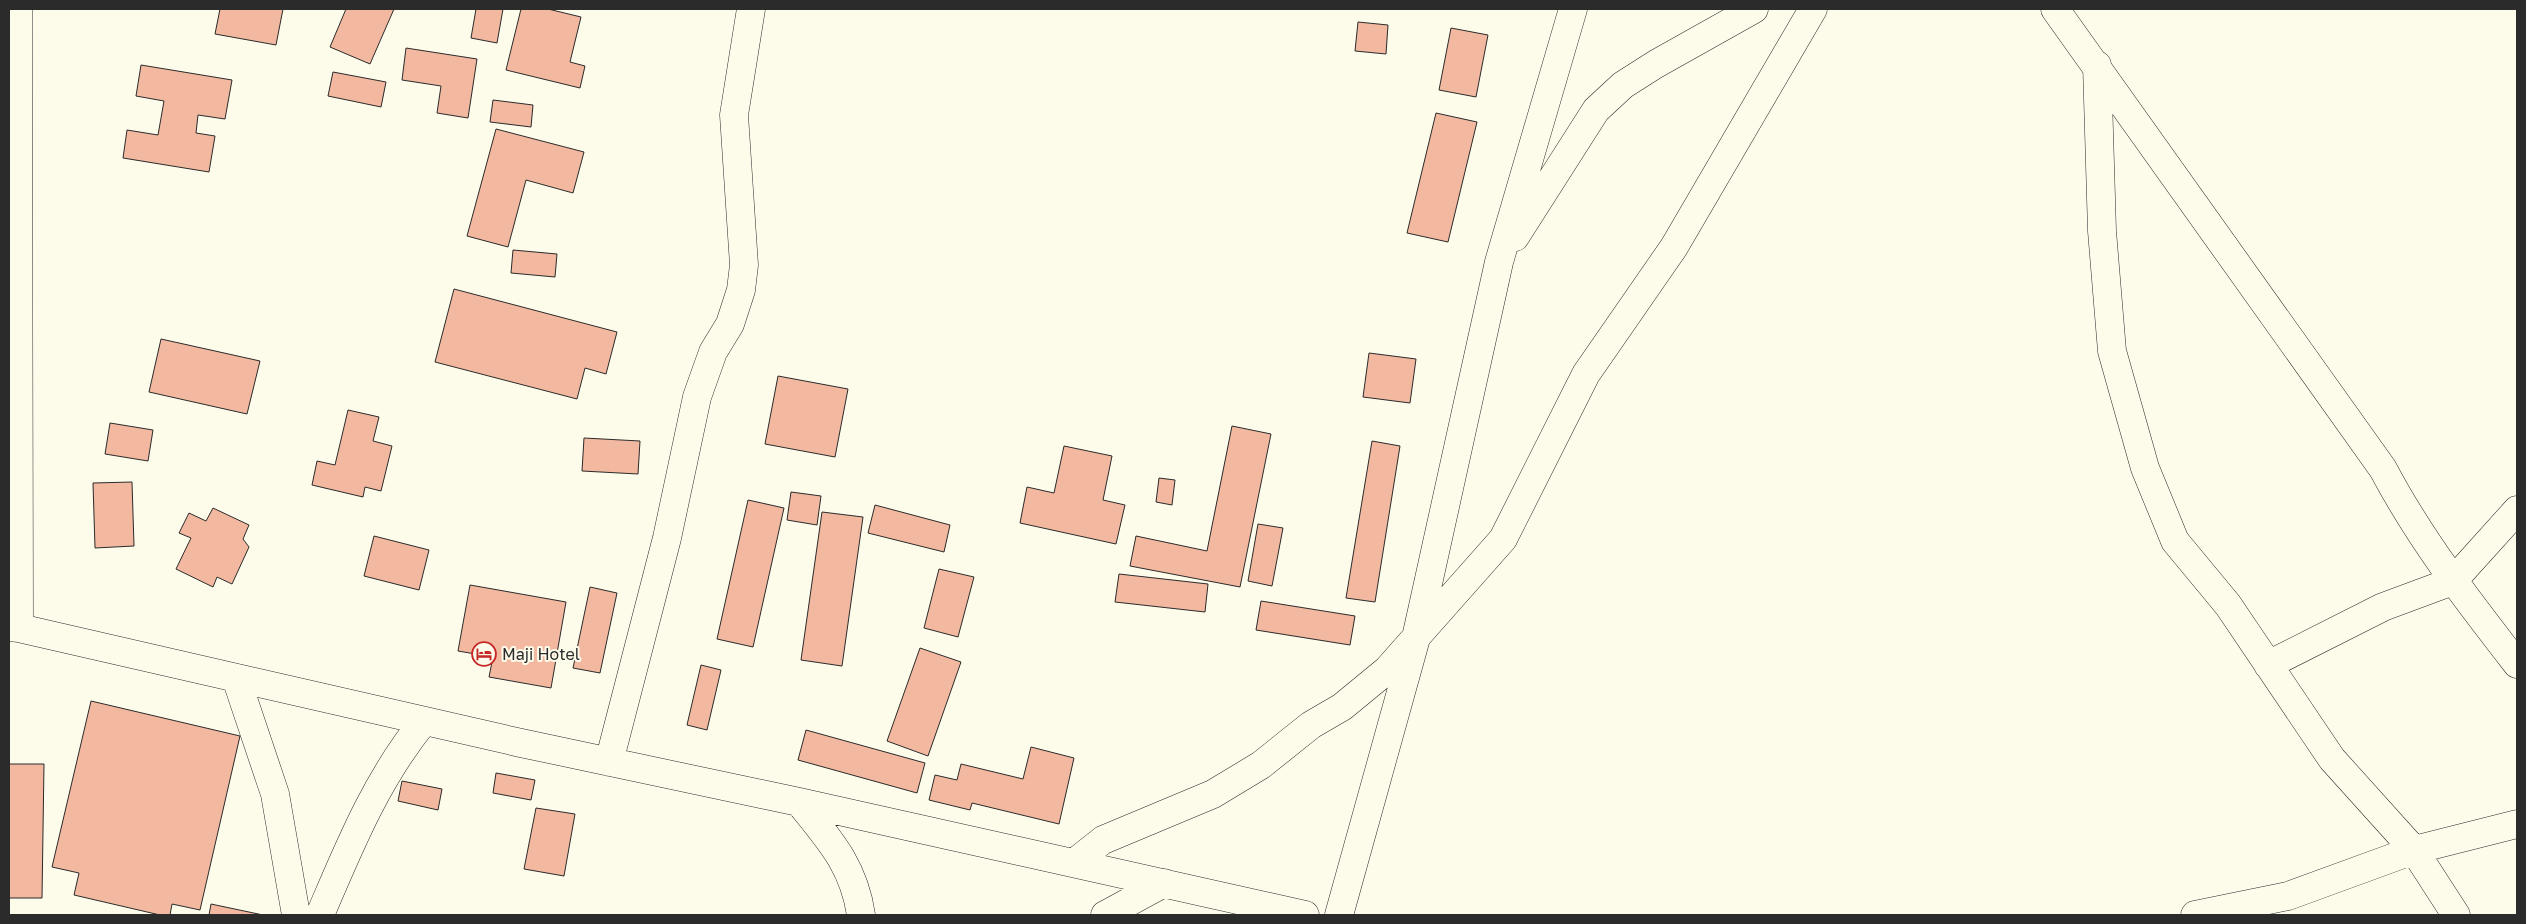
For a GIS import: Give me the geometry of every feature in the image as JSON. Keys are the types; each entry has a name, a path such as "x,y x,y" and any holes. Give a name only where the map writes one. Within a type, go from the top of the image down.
{"street":[{"path":"18,9 13,191 14,627 424,721 800,802 1305,915"},
{"path":"609,762 667,538 697,397 713,352 730,324 741,290 744,265 734,115 751,9"},
{"path":"1339,915 1416,638 1499,262 1574,9"},
{"path":"1499,262 1596,110 1624,85 1656,64 1754,9"},
{"path":"1074,863 1103,840 1213,794 1261,765 1311,725 1342,707 1387,670 1503,539 1586,374 1674,247 1813,9"},
{"path":"2055,9 2097,65 2383,469 2406,513 2453,581 2517,664"},
{"path":"2097,65 2102,231 2112,351 2145,468 2176,541 2228,605 2332,759 2414,850 2456,915"},
{"path":"2268,665 2383,607 2453,581 2517,510"},
{"path":"236,678 275,794 296,915"},
{"path":"320,915 366,810 402,748 424,721"},
{"path":"800,802 842,857 858,895 861,915"},
{"path":"2195,915 2288,896 2414,850 2517,824"},
{"path":"1105,915 1164,883"}],"building":[{"path":"220,9 283,9 276,45 215,34"},
{"path":"346,9 394,9 370,64 330,47"},
{"path":"476,9 503,9 497,43 471,38"},
{"path":"521,9 548,9 581,17 570,62 585,66 580,88 506,70"},
{"path":"1358,22 1388,25 1386,54 1355,51"},
{"path":"1451,28 1488,35 1476,97 1439,90"},
{"path":"406,48 477,59 468,118 437,113 441,86 402,80"},
{"path":"141,65 232,80 225,119 198,115 196,133 215,136 209,172 123,158 127,130 158,135 164,101 136,96"},
{"path":"333,72 386,82 381,107 328,96"},
{"path":"493,100 533,105 531,127 490,122"},
{"path":"1436,113 1477,122 1448,242 1407,233"},
{"path":"496,129 584,152 573,193 526,180 508,247 467,236"},
{"path":"513,250 557,254 555,277 511,273"},
{"path":"454,289 617,332 606,374 585,368 577,399 435,362"},
{"path":"161,339 260,361 247,414 149,392"},
{"path":"1369,353 1416,359 1410,403 1363,397"},
{"path":"778,376 848,389 835,457 765,444"},
{"path":"348,410 379,417 373,441 392,446 381,491 365,487 363,497 312,485 317,461 335,465"},
{"path":"110,423 153,430 148,461 105,454"},
{"path":"1232,426 1271,434 1240,587 1130,566 1136,536 1207,551"},
{"path":"584,438 640,441 638,474 582,471"},
{"path":"1372,441 1400,446 1375,602 1346,598"},
{"path":"1064,446 1112,456 1103,500 1125,505 1116,544 1020,523 1027,487 1054,493"},
{"path":"1159,478 1175,480 1172,505 1156,502"},
{"path":"132,482 134,546 95,548 93,483"},
{"path":"791,492 821,496 817,525 787,520"},
{"path":"748,500 784,508 753,647 717,639"},
{"path":"875,505 950,525 944,552 868,533"},
{"path":"213,508 249,525 243,539 249,547 232,584 217,577 213,587 176,569 191,538 179,533 189,513 206,521"},
{"path":"822,512 863,517 842,666 801,660"},
{"path":"1258,524 1283,528 1272,586 1248,581"},
{"path":"374,536 429,550 419,590 364,576"},
{"path":"939,569 974,577 958,637 924,628"},
{"path":"1119,574 1208,584 1205,612 1115,602"},
{"path":"470,585 566,602 551,688 489,677 493,657 458,651"},
{"path":"590,587 617,593 600,673 573,668"},
{"path":"1261,601 1355,616 1350,645 1256,630"},
{"path":"920,648 961,662 928,756 887,741"},
{"path":"701,665 721,670 707,730 687,725"},
{"path":"91,701 240,736 200,910 172,904 170,915 160,915 74,895 79,873 52,867"},
{"path":"806,730 925,763 917,793 798,760"},
{"path":"1031,747 1074,758 1059,824 972,803 970,810 929,800 935,775 957,780 961,764 1023,779"},
{"path":"9,764 44,764 42,898 9,898"},
{"path":"496,773 535,780 531,800 493,793"},
{"path":"402,781 442,789 438,810 398,801"},
{"path":"536,808 575,814 564,876 524,869"},
{"path":"211,904 263,915 209,915"}],"place":[{"name":"Maji Hotel","path":"484,654"}]}
